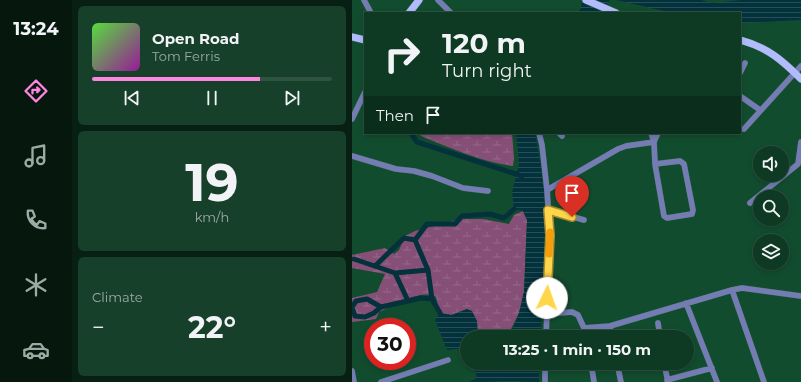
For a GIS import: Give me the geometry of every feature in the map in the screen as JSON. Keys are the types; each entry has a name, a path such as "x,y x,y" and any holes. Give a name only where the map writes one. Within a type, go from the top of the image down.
{"main road":[{"path":"410,12 420,0"},
{"path":"586,0 610,12"},
{"path":"352,37 364,40"},
{"path":"741,40 766,49 801,79"}],"street":[{"path":"364,0 370,12"},
{"path":"438,0 450,12"},
{"path":"741,71 745,63"},
{"path":"744,129 801,66"},
{"path":"352,119 364,94"},
{"path":"741,97 760,110"},
{"path":"539,134 542,145 547,190 550,235 546,330"},
{"path":"651,134 654,142 655,164 664,216 667,218 692,214 693,210 684,164 680,161 655,164"},
{"path":"654,142 658,134"},
{"path":"547,190 618,149 626,146 654,142"},
{"path":"750,203 798,164 801,142"},
{"path":"352,156 396,169 414,171 432,176 463,188 488,191"},
{"path":"548,210 584,220"},
{"path":"546,314 572,312 578,315 584,328 610,326 742,288 801,296"},
{"path":"732,290 764,382"},
{"path":"686,303 717,382"},
{"path":"658,324 659,330"},
{"path":"610,326 611,330"},
{"path":"381,382 448,360"},
{"path":"666,370 668,381 712,368"},
{"path":"545,370 545,382"},
{"path":"592,370 594,382"},
{"path":"618,370 621,382"},
{"path":"352,371 354,382"}],"green space":[{"path":"420,134 512,134 514,158 513,166 466,154 421,136"},
{"path":"523,211 527,220 524,292 519,313 510,330 478,330 477,321 467,309 451,315 440,313 436,297 430,295 415,296 400,302 379,312 376,318 364,318 364,320 352,322 352,298 377,292 385,274 352,268 352,255 385,248 394,254 399,250 405,236 415,231 461,219 483,219 509,224 514,215"}],"water":[{"path":"582,0 610,0 600,12 579,12 581,8"},
{"path":"616,0 701,0 713,3 741,0 801,0 801,20 741,23 741,12 668,12"},
{"path":"516,134 535,134 542,178 546,238 545,280 541,330 512,330 519,313 524,292 527,220 523,211 514,209 512,192 519,164"},
{"path":"467,309 472,311 477,321 478,330 460,330 460,348 447,350 435,320 440,313 452,315"},
{"path":"475,370 539,370 539,382 469,382 477,378"}],"waterway":[{"path":"412,134 417,142 522,176"},
{"path":"432,299 428,270 415,240 427,224 455,224 462,216 490,214 504,218 514,209"},
{"path":"375,266 404,238 415,240"},
{"path":"354,259 395,273 428,270"},
{"path":"395,273 408,301"},
{"path":"352,308 355,316 365,317 374,313 381,307 421,298 432,299 440,313"},
{"path":"352,307 356,301 367,299 381,307"}],"slow traffic":[{"path":"549,254 550,232"}],"route":[{"path":"547,298 550,235 548,210 572,217"}]}
